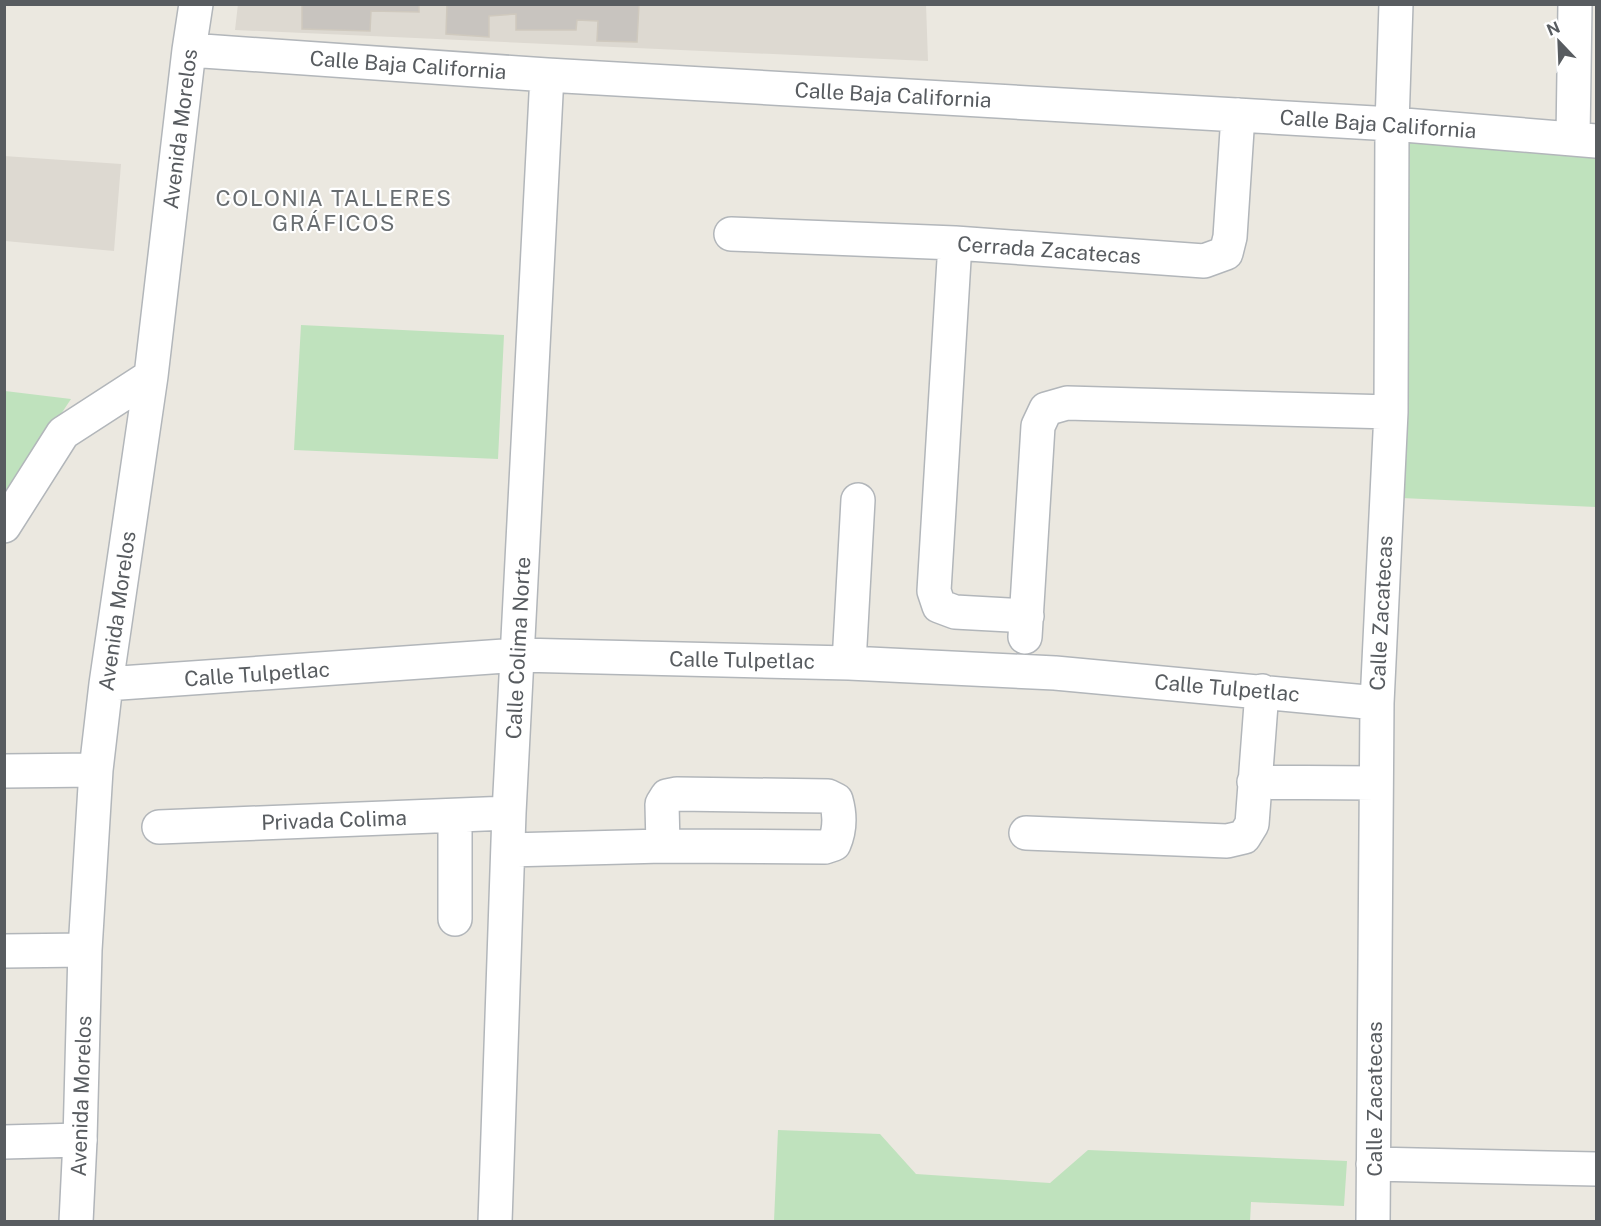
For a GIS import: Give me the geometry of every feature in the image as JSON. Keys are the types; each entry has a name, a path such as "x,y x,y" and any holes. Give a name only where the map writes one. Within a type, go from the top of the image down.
{"street":[{"name":"Avenida Morelos","path":"76,1221 85,950 96,770 106,684 151,376 196,4"},
{"name":"Calle Zacatecas","path":"1373,1221 1377,703 1391,412 1392,124 1395,4"},
{"path":"1575,4 1585,140"},
{"name":"Calle Baja California","path":"189,50 547,75 1392,124 1585,140"},
{"name":"Calle Colima Norte","path":"495,1221 508,850 547,75"},
{"name":"Cerrada Zacatecas","path":"731,234 955,243 1204,261 1226,253 1230,237 1238,115"},
{"path":"955,243 934,591 939,606 955,612 1026,626 1038,426 1046,409 1067,403 1391,412"},
{"path":"4,526 63,433 151,376"},
{"path":"849,663 858,500"},
{"name":"Calle Tulpetlac","path":"106,684 519,655 849,663 1055,673 1377,703"},
{"path":"1026,833 1227,842 1244,837 1252,824 1262,691"},
{"path":"4,771 96,770"},
{"path":"1254,782 1376,783"},
{"path":"508,850 663,846 825,847 834,844 837,836 839,809 836,800 828,796 676,794 667,796 662,804 663,846"},
{"name":"Privada Colima","path":"159,827 510,813"},
{"path":"455,816 455,919"},
{"path":"4,951 85,950"},
{"path":"4,1142 80,1140"},
{"path":"1374,1164 1596,1169"}],"shaded area":[{"path":"238,4 926,4 928,61 235,30"},
{"path":"4,156 121,164 114,251 5,241"}],"green space":[{"path":"1392,124 1596,137 1596,507 1380,497"},
{"path":"301,325 504,335 498,459 294,450"},
{"path":"5,391 71,399 5,498"},
{"path":"778,1130 880,1134 916,1174 1050,1183 1088,1150 1347,1161 1344,1206 1251,1202 1250,1222 774,1221"}],"building":[{"path":"302,4 419,4 419,12 371,11 370,31 302,29"},
{"path":"447,4 639,4 637,42 597,41 598,21 577,20 576,30 516,30 516,14 489,16 489,37 446,34"}],"district":[{"name":"COLONIA TALLERES GRÁFICOS","path":"334,210"}]}
